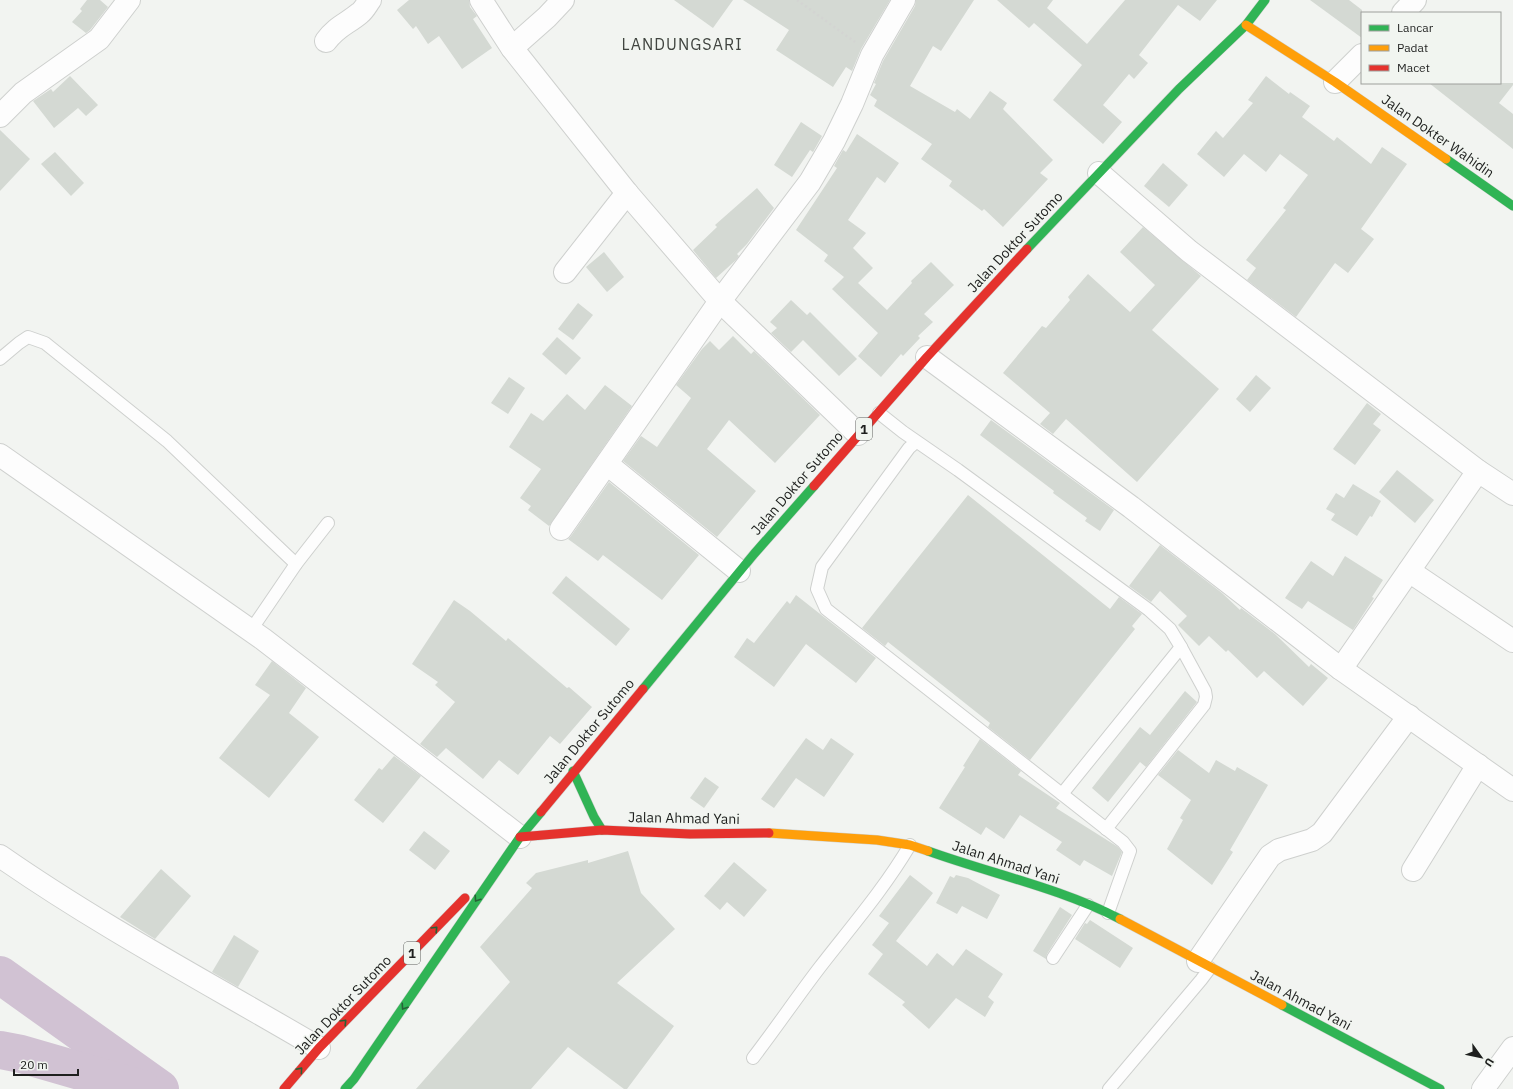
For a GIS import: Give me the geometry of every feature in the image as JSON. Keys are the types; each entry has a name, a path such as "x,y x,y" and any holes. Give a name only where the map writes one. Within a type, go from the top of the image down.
{"main road":[{"name":"1","path":"1246,25 1265,0"},
{"name":"Jalan Dokter Wahidin","path":"1246,25 1335,82 1513,206"},
{"name":"Jalan Doktor Sutomo","path":"345,1089 354,1079 520,837 739,571 927,357 1179,89 1246,25"},
{"path":"573,771 590,811 602,830"},
{"name":"Jalan Ahmad Yani","path":"520,837 602,830 690,834 772,833 877,840 910,845 964,864 1056,892 1108,913 1440,1089"},
{"name":"Jalan Doktor Sutomo","path":"284,1089 318,1049 507,856"}],"street":[{"path":"0,116 23,93 99,39 129,0"},
{"path":"326,41 331,33 361,12 370,0"},
{"path":"481,0 512,48 627,193 720,301 858,434"},
{"path":"512,48 547,17 562,0"},
{"path":"561,529 720,301 810,182 834,141 852,104 872,55 904,0"},
{"path":"1404,12 1415,0"},
{"path":"1335,82 1361,56"},
{"path":"1099,173 1189,251 1478,471 1513,494"},
{"path":"565,272 627,193"},
{"path":"927,357 1131,507 1341,669 1513,790"},
{"path":"0,455 251,630 520,837"},
{"path":"607,464 739,571"},
{"path":"1341,669 1478,471"},
{"path":"1409,571 1513,641"},
{"path":"1204,965 1270,856 1279,850 1312,840 1322,833 1409,716"},
{"path":"1413,870 1478,765"},
{"path":"0,856 27,875 120,934 223,991 318,1049"},
{"path":"1483,1089 1513,1048"}],"lane":[{"path":"0,359 28,337 45,343 166,441 296,564"},
{"path":"879,413 916,442 958,470 1149,610 1170,629 1181,647 1205,691 1206,697 1204,705 1106,828"},
{"path":"916,442 822,566 817,589 826,609 1123,842 1130,851 1108,913"},
{"path":"251,630 296,564 328,524"},
{"path":"1062,794 1181,647"},
{"path":"753,1058 819,968 864,912 900,863 910,845"},
{"path":"1053,958 1088,905"},
{"path":"1109,1089 1201,980 1204,965"}],"path":[{"path":"797,0 872,55"}],"building":[{"path":"87,0 100,0 108,7 86,33 72,22 82,11 80,9"},
{"path":"409,0 469,0 470,7 477,16 473,19 492,48 462,69 439,36 428,44 416,26 413,29 397,10"},
{"path":"674,0 733,0 713,28"},
{"path":"743,0 890,0 861,49 852,71 846,67 833,87 776,50 789,30"},
{"path":"916,0 974,0 941,51 933,46 910,86 955,112 957,109 970,119 990,91 1007,103 1003,109 1053,160 1040,173 1048,179 1003,227 984,209 982,211 949,186 952,181 921,159 932,144 874,106 877,100 870,95 876,84 874,83 883,61 915,6"},
{"path":"997,0 1053,0 1047,8 1087,44 1125,0 1217,0 1200,21 1178,5 1139,55 1148,63 1134,79 1129,74 1103,105 1122,122 1103,144 1053,100 1082,65 1034,23 1029,28"},
{"path":"1310,0 1349,0 1362,10 1361,37"},
{"path":"70,76 98,105 86,116 78,108 54,128 33,101 51,89 53,92"},
{"path":"1266,76 1289,94 1290,92 1310,106 1302,117 1334,141 1337,137 1371,164 1382,147 1407,164 1361,229 1374,239 1348,273 1335,263 1296,317 1247,280 1256,268 1246,260 1286,210 1283,208 1308,175 1280,154 1266,172 1244,154 1224,177 1197,154 1216,131 1223,138 1253,103 1248,100"},
{"path":"1513,83 1499,103 1513,114 1513,149 1430,84"},
{"path":"801,122 822,136 813,152 810,150 792,177 774,165"},
{"path":"0,130 30,159 0,191"},
{"path":"857,134 899,163 885,183 877,177 848,220 866,233 853,248 873,268 858,283 887,310 912,283 911,281 931,262 954,285 924,314 933,322 918,336 920,338 903,356 901,354 881,377 858,356 878,333 832,289 844,277 824,261 828,255 796,230 837,168 834,166 843,150 846,152"},
{"path":"55,152 84,183 71,196 41,164"},
{"path":"1163,163 1188,185 1169,207 1144,186"},
{"path":"757,188 774,208 747,244 737,254 739,256 736,260 716,278 693,250 717,227 715,225"},
{"path":"1143,227 1201,276 1152,330 1219,389 1137,482 1066,419 1053,434 1040,424 1050,413 1003,373 1042,326 1046,328 1070,300 1068,297 1088,274 1130,312 1155,285 1120,252"},
{"path":"604,252 624,277 607,292 586,267"},
{"path":"791,300 807,315 810,312 857,359 839,376 803,340 791,352 771,333 777,328 770,322"},
{"path":"578,303 593,315 573,340 558,329"},
{"path":"733,336 751,354 754,351 820,415 775,463 729,420 707,449 756,491 717,537 623,461 641,436 657,447 691,398 676,385 702,349 710,341 719,350"},
{"path":"557,337 581,358 566,375 542,354"},
{"path":"1256,375 1271,388 1250,412 1236,399"},
{"path":"509,377 525,388 508,414 491,403"},
{"path":"605,385 632,406 549,526 528,510 531,506 520,498 541,469 509,447 531,413 543,421 567,394 585,410"},
{"path":"1367,403 1381,414 1373,424 1381,430 1355,465 1333,449"},
{"path":"991,420 1114,510 1100,531 1085,521 1087,518 1053,493 1054,491 980,435"},
{"path":"1397,470 1434,500 1415,523 1379,492"},
{"path":"609,482 699,555 662,600 603,555 598,561 568,539"},
{"path":"1353,484 1381,501 1372,517 1370,516 1357,536 1331,520 1335,514 1326,509 1336,493 1344,498"},
{"path":"968,495 1110,609 1119,597 1142,614 1132,626 1135,629 1030,760 988,727 990,723 888,642 885,646 862,628"},
{"path":"1160,545 1222,593 1240,610 1241,608 1275,634 1309,667 1311,664 1328,678 1303,706 1264,671 1257,678 1228,650 1226,652 1209,636 1199,646 1178,625 1187,616 1160,591 1151,602 1129,586"},
{"path":"1345,556 1383,580 1372,597 1374,598 1353,630 1308,601 1302,609 1285,598 1311,561 1333,576"},
{"path":"566,576 630,629 616,646 552,593"},
{"path":"796,595 876,658 856,683 806,644 774,687 734,657 747,638 754,643 787,601 790,604"},
{"path":"454,600 470,611 506,641 508,638 592,707 560,744 550,736 518,775 499,760 483,779 446,748 437,757 420,744 455,702 435,685 438,682 412,664"},
{"path":"272,661 306,688 289,713 319,737 269,798 219,758 270,695 255,685"},
{"path":"1185,691 1197,702 1146,767 1140,762 1108,802 1092,788 1140,727 1150,735"},
{"path":"806,738 823,750 831,738 854,754 824,797 796,778 774,808 761,799"},
{"path":"980,739 1021,771 1018,775 1060,803 1056,808 1118,847 1122,852 1112,876 1084,860 1080,866 1056,850 1062,842 1020,815 1004,839 986,827 981,835 939,808 965,767 963,766"},
{"path":"1178,750 1209,773 1216,760 1235,771 1237,767 1268,785 1230,850 1233,852 1212,885 1167,849 1183,820 1180,818 1191,800 1158,775"},
{"path":"394,756 421,776 383,823 354,800 379,768 382,770"},
{"path":"705,777 719,787 704,808 690,798"},
{"path":"424,831 450,851 435,870 409,850"},
{"path":"628,851 641,893 675,929 617,983 674,1026 627,1089 624,1089 568,1047 531,1089 416,1089 510,982 480,947 532,888 526,883 536,873 588,860 588,863"},
{"path":"734,862 767,890 744,917 727,902 720,910 704,896"},
{"path":"161,869 191,896 155,939 120,917"},
{"path":"910,875 933,893 896,941 927,966 937,953 953,966 966,949 1003,974 988,997 994,1002 985,1017 956,998 929,1029 902,1005 905,1002 868,974 883,954 872,945 889,923 879,916"},
{"path":"956,875 968,878 1000,895 987,919 962,906 957,914 936,903 950,876 954,878"},
{"path":"1060,907 1072,915 1047,954 1046,959 1033,951"},
{"path":"1090,920 1133,948 1120,968 1075,939 1085,923 1087,924"},
{"path":"234,935 259,951 238,987 212,972"}],"waterway":[{"path":"0,975 160,1089"},
{"path":"0,1050 21,1054 142,1089"}],"traffic: fast":[{"path":"1027,249 1179,89 1246,25 1265,0"},
{"path":"1446,159 1513,206"},
{"path":"643,689 754,554 814,486"},
{"path":"573,771 594,817 602,830"},
{"path":"345,1089 354,1079 520,837 541,812"},
{"path":"928,851 1050,890 1097,908 1120,919"},
{"path":"1282,1005 1440,1089"}],"traffic: slow":[{"path":"1246,25 1335,82 1446,159"},
{"path":"769,833 877,840 910,845 928,851"},
{"path":"1120,919 1282,1005"}],"traffic: jam":[{"path":"814,486 927,357 1027,249"},
{"path":"541,812 643,689"},
{"path":"520,837 602,830 690,834 769,833"},
{"path":"284,1089 319,1048 465,898"}],"district":[{"name":"LANDUNGSARI","path":"682,44"}]}
